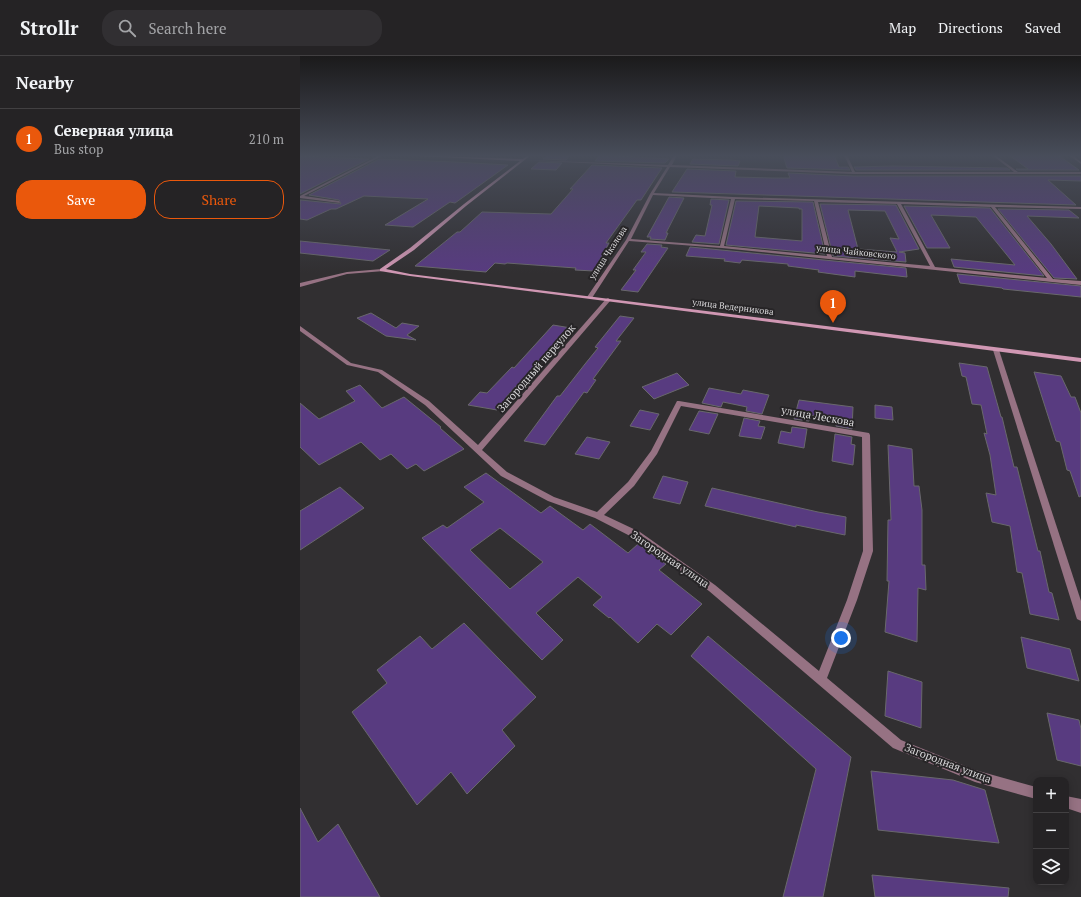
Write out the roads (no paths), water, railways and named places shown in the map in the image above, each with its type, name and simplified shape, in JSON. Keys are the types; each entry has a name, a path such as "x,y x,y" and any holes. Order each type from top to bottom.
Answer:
{"street":[{"path":"300,285 347,273 382,270 412,249 479,194"},
{"name":"улица Чкалова","path":"590,297 628,240 652,194"},
{"path":"657,194 733,198 1081,208"},
{"path":"300,197 339,202"},
{"path":"722,247 733,198"},
{"path":"816,200 830,257"},
{"path":"898,202 934,267"},
{"path":"992,205 1051,280"},
{"name":"улица Чайковского","path":"628,240 830,257 1081,283"},
{"name":"улица Ведерникова","path":"382,270 410,275 1081,360"},
{"name":"Загородный переулок","path":"478,450 608,300"},
{"name":"Загородная улица","path":"300,328 348,364 380,371 427,403 504,474 550,499 598,516 637,535 712,588 897,744 975,776 1033,792"},
{"path":"996,350 1081,616"},
{"name":"улица Лескова","path":"598,516 631,484 654,452 678,403 866,435 868,551 852,600 821,679"},
{"path":"1069,803 1081,806"}],"place":[{"name":"Северная улица","path":"833,323"}]}
